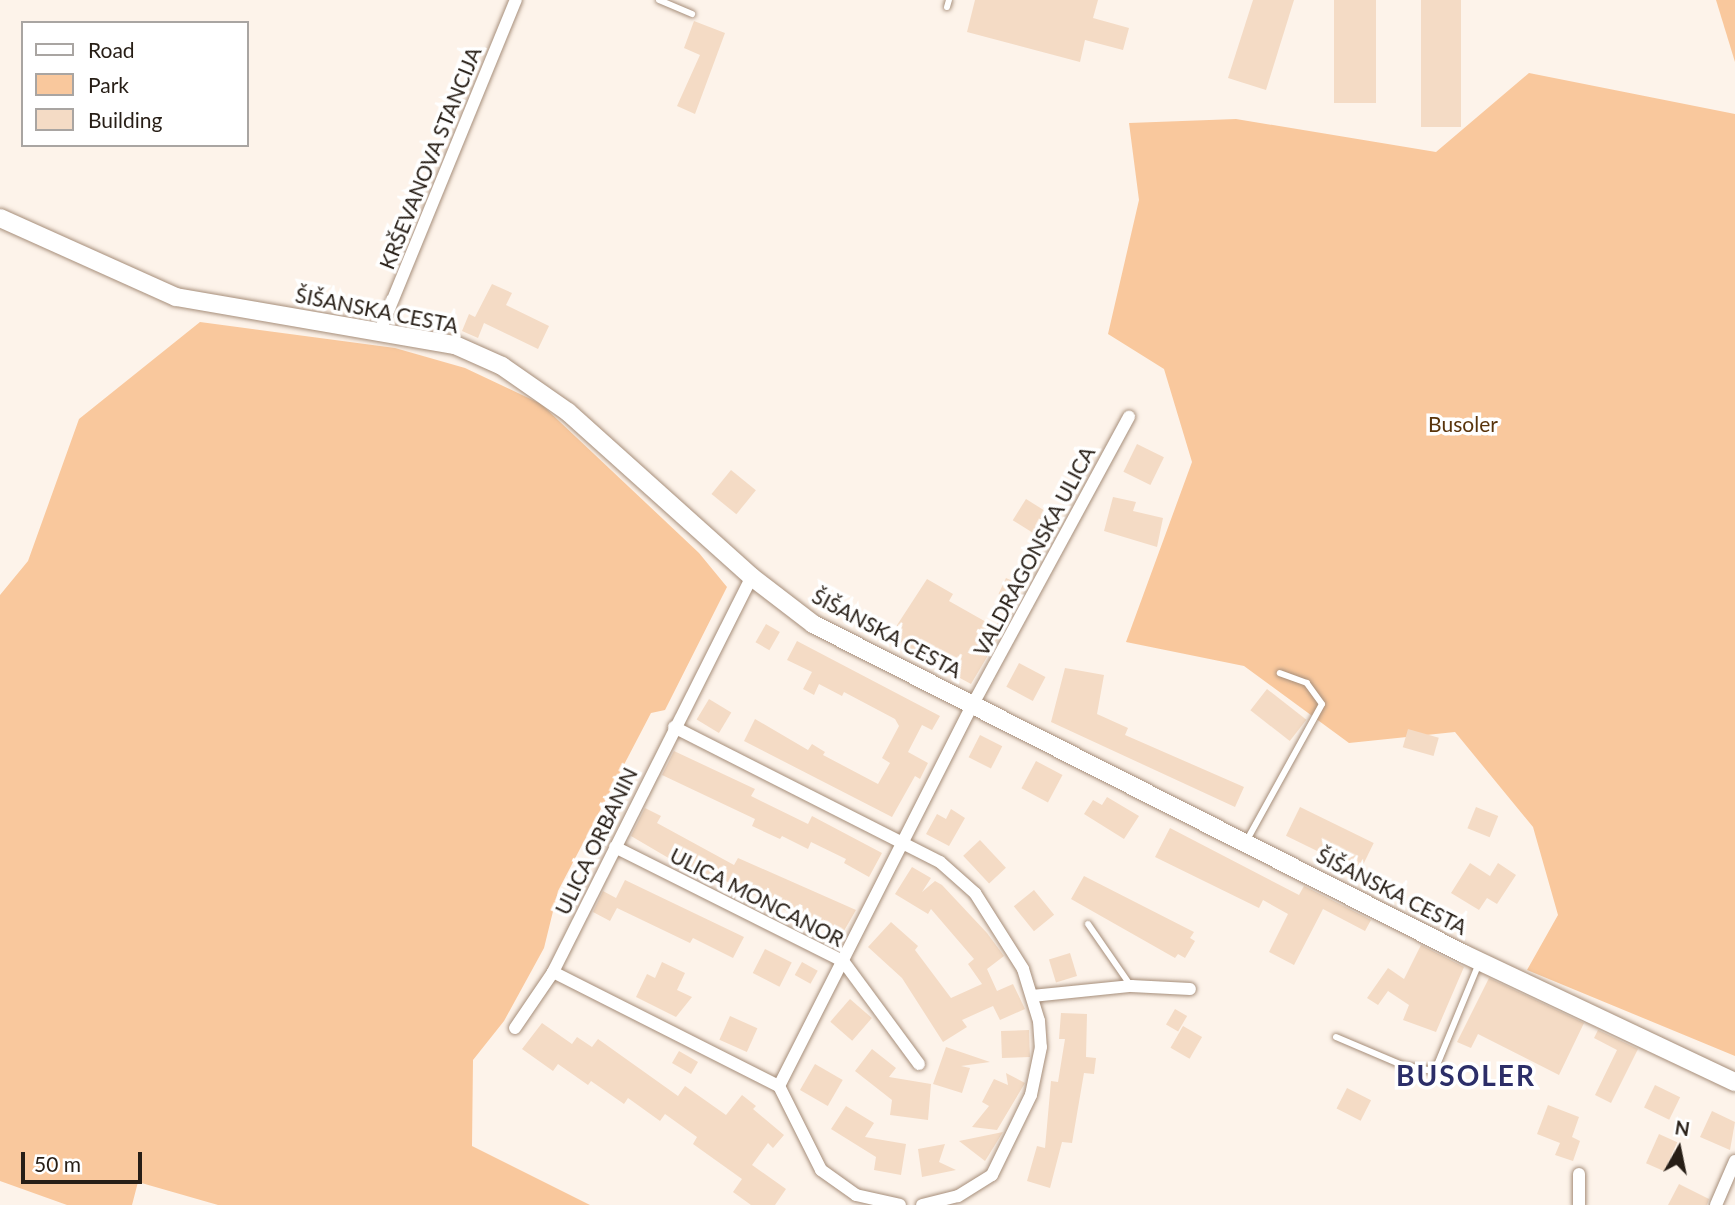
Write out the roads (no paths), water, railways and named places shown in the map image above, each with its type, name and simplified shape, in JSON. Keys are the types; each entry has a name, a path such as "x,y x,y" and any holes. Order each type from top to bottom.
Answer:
{"main road":[{"name":"ŠIŠANSKA CESTA","path":"0,218 176,297 455,345 535,386 752,577 813,624 1480,961 1735,1082"}],"street":[{"name":"KRŠEVANOVA STANCIJA","path":"380,331 516,0"},
{"name":"VALDRAGONSKA ULICA","path":"973,704 1129,416"},
{"name":"ULICA ORBANIN","path":"515,1028 554,972 674,727 752,577"},
{"path":"779,1086 973,704"},
{"path":"674,727 940,862 975,893 1010,944 1032,996 1039,1021 1039,1070 995,1171 958,1196 922,1205"},
{"name":"ULICA MONCANOR","path":"615,846 843,961 919,1064"},
{"path":"554,972 779,1086 821,1170 856,1195 900,1205"},
{"path":"1032,996 1130,986 1190,989"},
{"path":"1716,1205 1735,1161"},
{"path":"1579,1174 1579,1205"}],"lane":[{"path":"659,0 692,14"},
{"path":"1247,842 1322,704 1307,683 1280,673"},
{"path":"1088,924 1130,986"},
{"path":"1336,1037 1402,1065 1428,1070 1437,1065 1480,961"}],"district":[{"name":"BUSOLER","path":"1466,1075"}],"park label":[{"name":"Busoler","path":"1463,424"}]}
